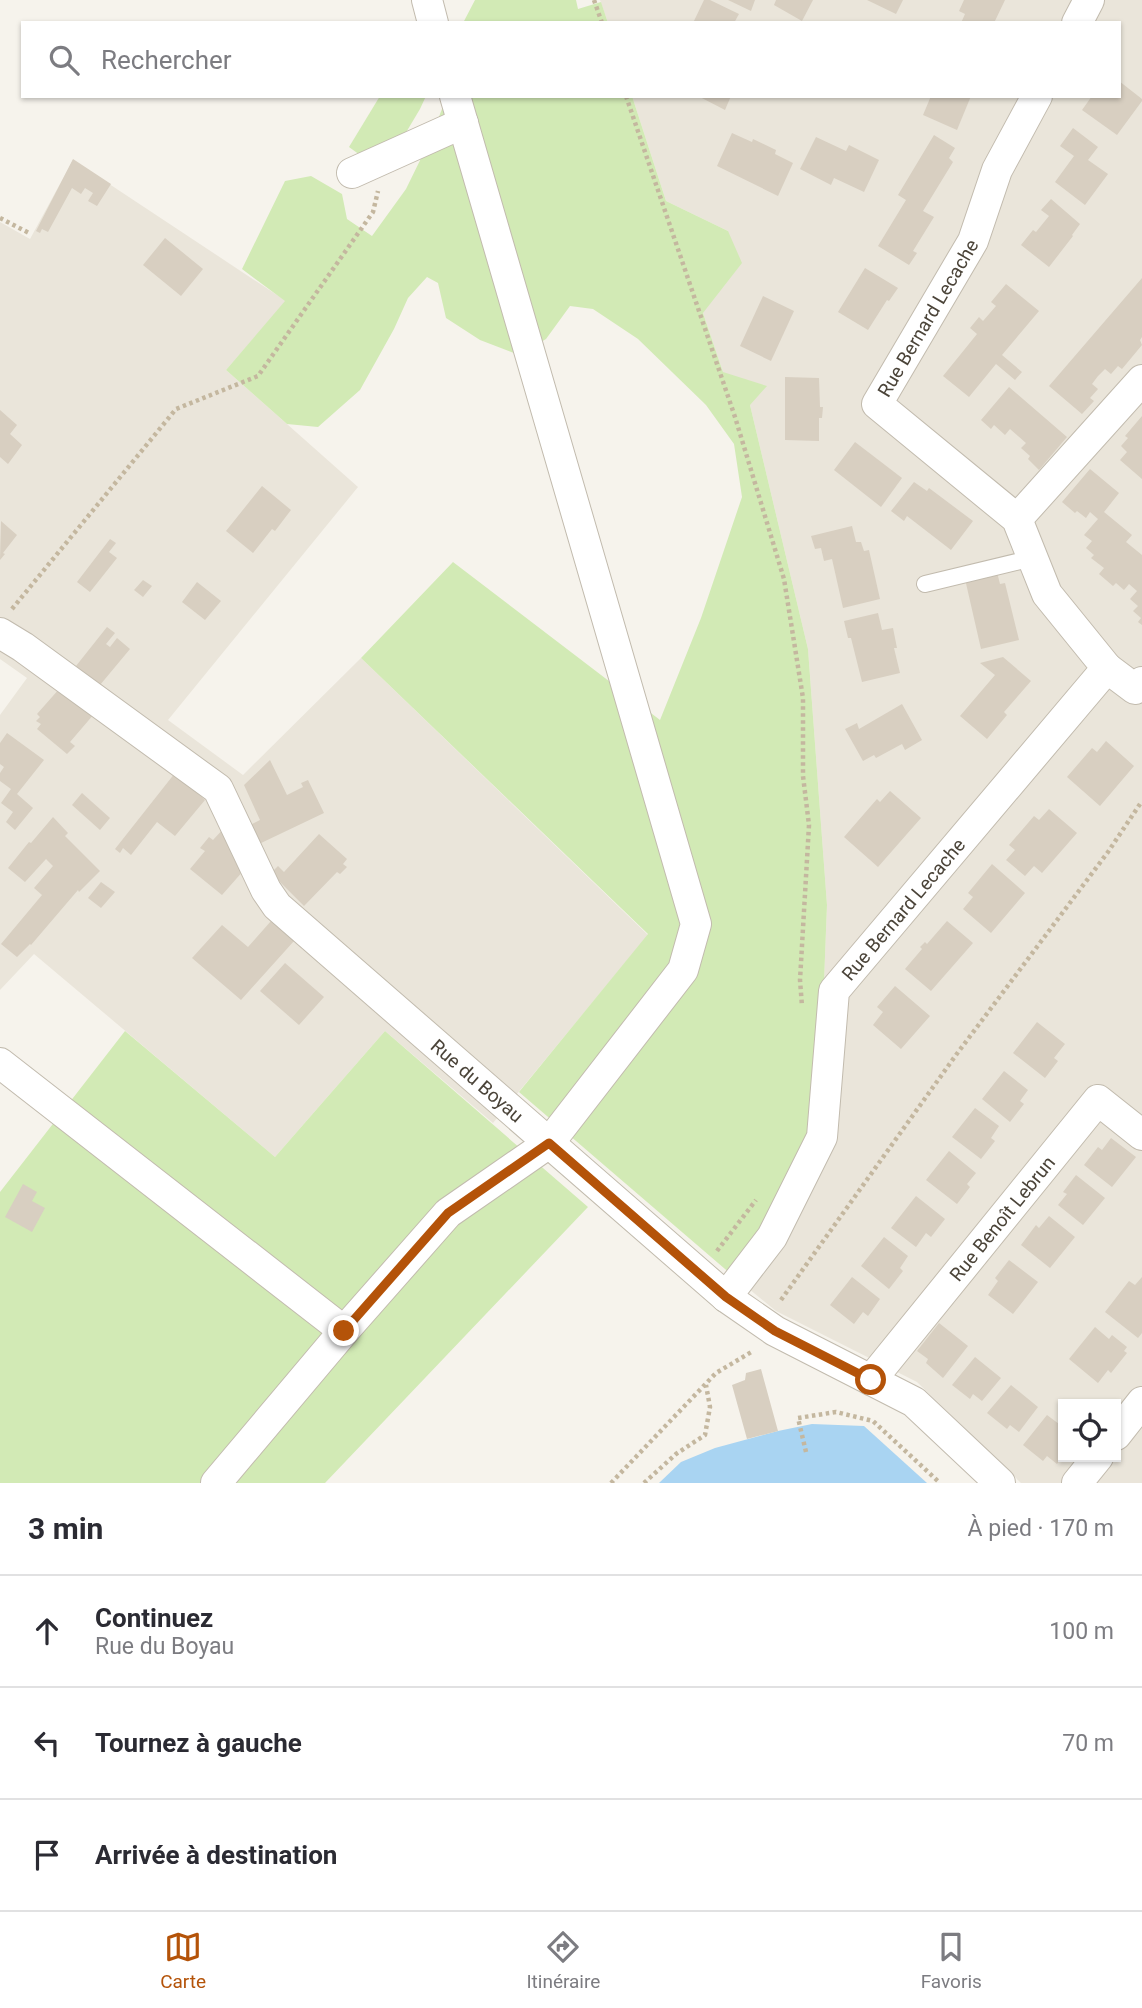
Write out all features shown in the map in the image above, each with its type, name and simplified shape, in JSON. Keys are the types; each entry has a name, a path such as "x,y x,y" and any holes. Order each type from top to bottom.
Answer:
{"street":[{"path":"427,0 432,21"},
{"path":"1077,21 1089,0"},
{"name":"Rue Bernard Lecache","path":"1036,98 997,170 973,241 877,404 1017,519 1047,594 1107,668 1139,685"},
{"path":"216,1483 448,1213 549,1143 683,971 696,924 459,110 386,158 352,173"},
{"path":"1017,519 1142,380"},
{"name":"Rue du Boyau","path":"5,622 23,646 218,789 266,890 277,906 726,1297 773,1329 914,1402 1000,1483"},
{"name":"Rue Bernard Lecache","path":"726,1297 772,1237 822,1137 834,991 1107,668"},
{"path":"0,1063 344,1331"},
{"name":"Rue Benoît Lebrun","path":"871,1380 1098,1100 1142,1135"},
{"path":"1121,1429 1142,1402"},
{"path":"1077,1483 1094,1462"}],"lane":[{"path":"925,584 1033,558"}],"path":[{"path":"594,0 600,21"},
{"path":"627,98 735,417 784,579 803,698 803,776 809,825 800,980 802,1007"},
{"path":"5,622 176,409 258,376 373,212 386,158"},
{"path":"0,218 29,233"},
{"path":"611,1483 716,1373 773,1329 956,1055 1108,852 1142,801"},
{"path":"726,1297 717,1250 757,1198"},
{"path":"644,1483 676,1454 705,1435 710,1407 706,1384"},
{"path":"806,1452 798,1418 836,1412 873,1421 940,1483"}],"shaded area":[{"path":"600,0 1142,0 1142,1483 1021,1483 917,1382 776,1311 732,1275 818,1137 827,905 808,649 750,405 723,372 703,313 728,231 666,201 633,98 1121,98 1121,21 607,21"},
{"path":"73,160 286,301 226,370 358,487 168,720 243,775 361,658 648,935 493,1123 385,1031 275,1157 34,954 0,990 0,715 27,678 0,659 0,222 30,239"}],"green space":[{"path":"475,0 576,0 578,9 601,2 607,21 464,21"},
{"path":"379,98 425,98 389,161 360,155 349,147"},
{"path":"446,98 633,98 666,201 728,231 742,263 703,313 723,372 767,386 750,405 808,649 827,905 818,1137 732,1275 519,1092 648,934 361,658 453,562 660,720 701,618 742,497 734,444 706,405 638,339 593,309 570,306 546,339 519,355 480,340 446,318 438,283 427,277 408,298 360,390 318,427 287,424 226,370 285,301 242,269 285,181 311,176 342,194 347,219 372,236 406,189 430,140"},
{"path":"125,1031 275,1157 385,1031 588,1207 325,1483 0,1483 0,1192"}],"water":[{"path":"812,1424 864,1426 927,1483 659,1483 681,1462 715,1448"}],"building":[{"path":"704,0 710,0 739,14 735,21 694,21"},
{"path":"728,0 755,0 751,11"},
{"path":"776,0 813,0 802,21 774,5"},
{"path":"867,0 903,0 896,14"},
{"path":"964,0 1005,0 995,21 962,21 965,14 959,11"},
{"path":"1121,83 1142,99 1117,135 1082,110 1091,98 1121,98"},
{"path":"702,98 730,98 725,110"},
{"path":"930,98 970,98 957,130 923,115"},
{"path":"1073,128 1098,147 1088,160 1108,174 1085,205 1055,182 1074,156 1060,146"},
{"path":"732,133 776,150 775,154 793,163 778,196 717,166"},
{"path":"934,135 955,148 949,158 953,162 923,211 934,217 913,251 917,253 909,265 878,246 906,200 898,195"},
{"path":"816,137 846,151 849,145 879,160 864,192 834,178 831,185 800,169"},
{"path":"73,159 111,184 97,206 88,201 93,193 85,188 81,194 72,188 48,232 42,229 40,233 36,231"},
{"path":"1051,199 1080,224 1049,267 1021,245 1049,216 1041,210"},
{"path":"165,238 203,269 181,296 143,265"},
{"path":"865,268 898,288 868,330 838,312"},
{"path":"1142,278 1142,345 1122,369 1118,366 1111,374 1105,369 1098,376 1092,384 1098,389 1090,398 1094,401 1082,414 1049,386"},
{"path":"1006,284 1039,311 1002,355 1022,372 1015,380 996,364 969,397 943,376 977,334 970,328 979,317 983,321 996,306 991,302"},
{"path":"763,296 794,311 771,361 740,346"},
{"path":"785,377 819,378 820,407 823,407 822,418 819,418 819,441 785,440"},
{"path":"1009,387 1067,437 1039,470 1021,448 1026,443 1010,429 1005,435 994,425 991,429 981,420"},
{"path":"0,410 17,425 10,434 22,445 8,464 0,457"},
{"path":"1142,416 1142,479 1120,460 1127,452 1121,446 1128,438 1125,436"},
{"path":"855,442 902,478 881,507 834,470"},
{"path":"1090,469 1119,493 1104,512 1132,535 1126,542 1142,555 1142,625 1138,622 1141,618 1133,611 1138,606 1130,599 1137,591 1129,584 1124,590 1116,583 1113,586 1099,574 1104,568 1091,558 1094,555 1086,548 1092,541 1084,535 1098,519 1090,512 1086,518 1077,511 1075,513 1062,502"},
{"path":"914,482 927,491 929,488 973,521 951,550 907,516 904,521 891,511"},
{"path":"262,486 291,510 253,553 226,531"},
{"path":"1,521 17,535 0,560"},
{"path":"852,526 856,542 861,542 864,551 869,550 880,599 843,608 832,559 824,561 821,548 815,549 811,536"},
{"path":"110,539 116,543 109,552 117,558 90,592 77,582"},
{"path":"997,572 1000,584 1005,583 1019,640 981,649 965,579"},
{"path":"143,580 152,586 143,597 134,590"},
{"path":"197,582 221,601 205,620 182,602"},
{"path":"878,613 882,630 893,628 900,673 862,682 844,621"},
{"path":"107,627 115,633 106,644 110,647 117,638 130,649 100,685 76,666"},
{"path":"1003,657 1031,681 1004,712 1007,715 987,739 960,716 995,675 980,663"},
{"path":"60,688 94,714 70,742 75,746 67,754 37,729 41,724 36,721 40,717 37,714"},
{"path":"902,704 922,740 905,750 902,744 876,758 874,755 863,761 845,729 857,723 859,729"},
{"path":"7,733 44,760 17,794 33,808 15,830 6,822 13,812 1,803 11,789 0,781 0,773 4,767 0,764 0,743"},
{"path":"1106,741 1134,766 1100,806 1067,777 1092,748 1097,752"},
{"path":"270,760 287,795 303,787 301,783 308,780 324,813 259,844 250,825 260,820 244,785"},
{"path":"175,773 205,800 175,836 157,822 131,855 123,848 120,853 115,849"},
{"path":"890,791 921,818 878,867 844,837 877,799 880,802"},
{"path":"82,793 110,818 100,830 72,805"},
{"path":"1049,809 1077,833 1042,873 1034,866 1025,876 1006,860 1015,850 1009,845 1034,816 1039,820"},
{"path":"53,817 68,833 65,836 100,871 79,892 78,890 31,945 17,957 1,944 42,895 34,888 53,866 46,859 25,882 8,868"},
{"path":"226,826 244,870 222,895 190,869 205,851 200,848 209,837 213,840"},
{"path":"319,834 347,859 343,864 347,867 340,874 337,872 304,906 271,873 278,866 284,872"},
{"path":"992,864 1025,893 991,933 963,909 973,897 968,893"},
{"path":"101,882 115,892 101,908 88,898"},
{"path":"271,921 294,941 241,1000 192,958 222,925 248,947"},
{"path":"947,921 973,943 931,991 905,969 922,949 920,947 925,942 927,944"},
{"path":"285,963 324,997 299,1025 260,991"},
{"path":"895,986 930,1016 901,1049 873,1025 883,1012 877,1007"},
{"path":"1037,1022 1065,1044 1054,1058 1058,1061 1045,1078 1013,1053"},
{"path":"1004,1071 1028,1090 1020,1101 1024,1104 1010,1122 982,1099"},
{"path":"975,1108 999,1126 991,1138 995,1141 981,1159 952,1137"},
{"path":"1111,1138 1136,1157 1112,1187 1084,1165 1098,1147 1102,1150"},
{"path":"949,1151 976,1173 967,1184 970,1187 957,1204 926,1180"},
{"path":"1076,1175 1105,1198 1083,1225 1058,1205 1067,1194 1063,1192"},
{"path":"23,1184 37,1192 32,1201 45,1208 32,1232 5,1217"},
{"path":"916,1196 945,1219 931,1237 926,1233 916,1247 891,1228"},
{"path":"1049,1216 1075,1237 1050,1268 1021,1245 1036,1225 1039,1228"},
{"path":"884,1237 908,1256 900,1268 903,1271 889,1289 861,1266"},
{"path":"1009,1260 1038,1282 1013,1314 988,1295 998,1281 995,1278"},
{"path":"852,1277 880,1299 868,1316 863,1312 854,1324 830,1305"},
{"path":"1142,1277 1142,1333 1138,1338 1105,1312 1129,1281 1135,1285"},
{"path":"939,1323 968,1346 943,1378 926,1363 928,1359 917,1351"},
{"path":"1095,1327 1109,1339 1112,1335 1127,1347 1124,1351 1127,1353 1111,1373 1108,1370 1098,1383 1069,1359"},
{"path":"975,1357 1001,1378 982,1401 973,1394 970,1399 952,1385"},
{"path":"761,1369 778,1431 747,1439 732,1385 745,1380 746,1373"},
{"path":"1011,1385 1038,1407 1019,1432 1010,1425 1007,1429 987,1413"},
{"path":"1047,1415 1058,1423 1057,1464 1047,1456 1043,1461 1023,1445"}],"route":[{"path":"344,1331 448,1213 549,1143 726,1297 775,1331 871,1380"}]}
